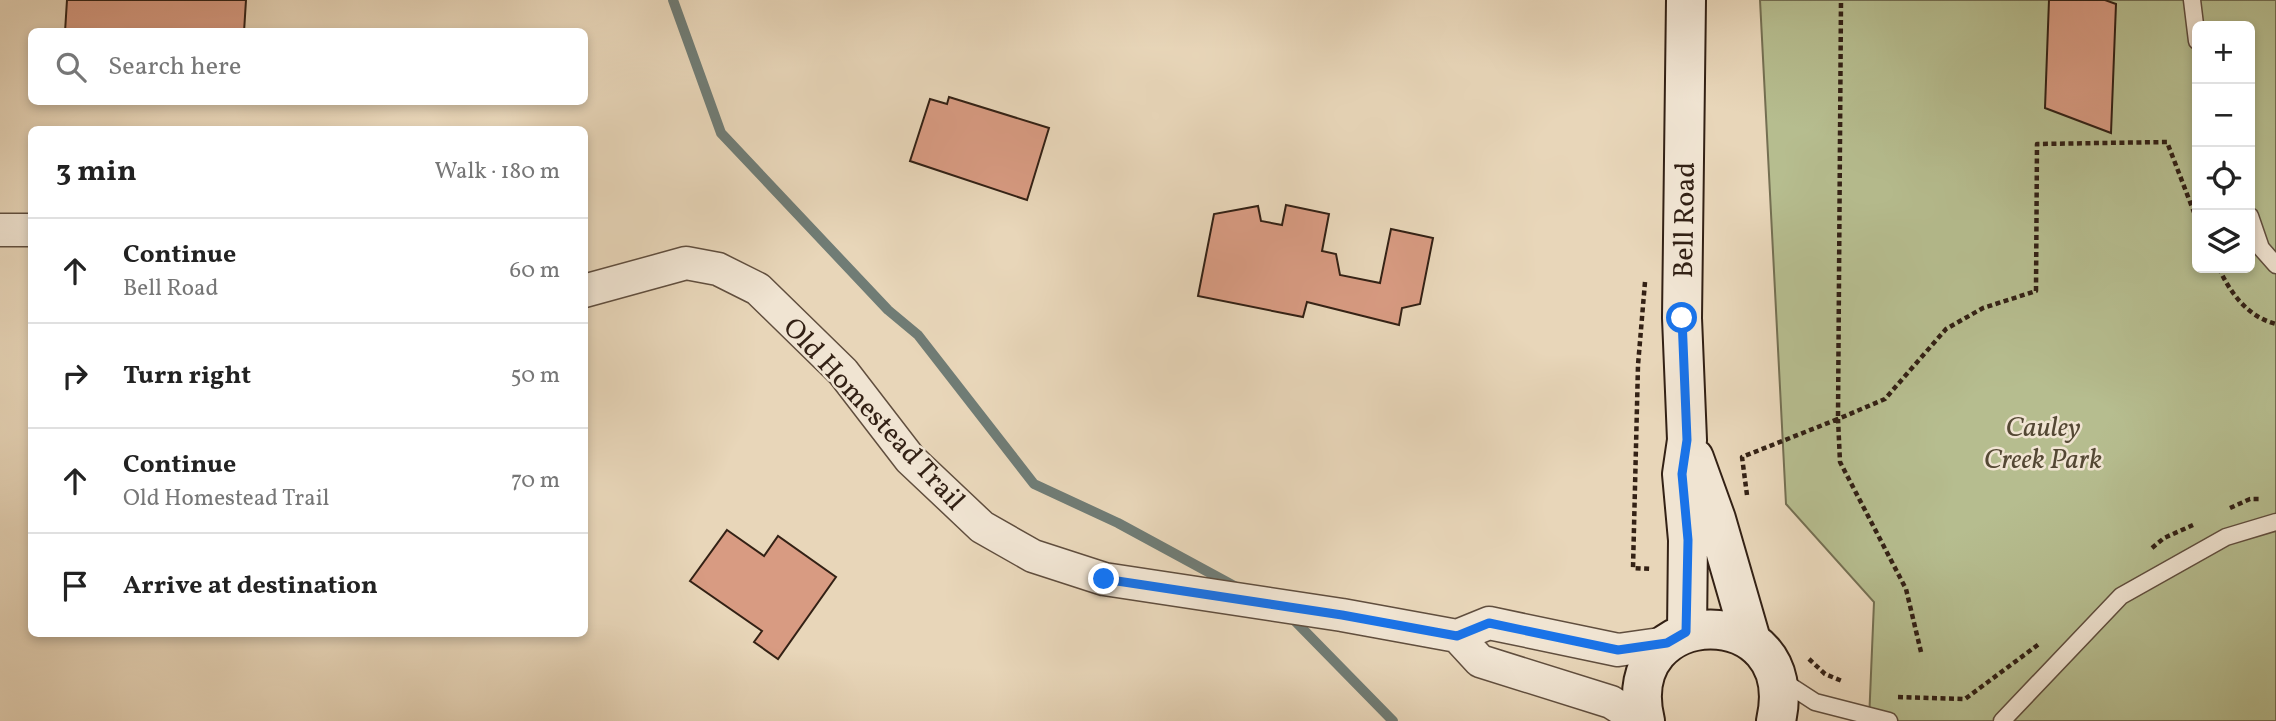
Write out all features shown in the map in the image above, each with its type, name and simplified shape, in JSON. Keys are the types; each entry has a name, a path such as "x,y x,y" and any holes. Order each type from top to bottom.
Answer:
{"street":[{"name":"Bell Road","path":"1677,637 1688,540 1682,474 1687,440 1682,318 1686,0"},
{"path":"0,230 28,230"},
{"name":"Old Homestead Trail","path":"588,290 686,263 718,269 758,289 843,372 910,459 982,527 1033,556 1104,579 1342,615 1457,636"},
{"name":"Bell Road","path":"1687,440 1716,519 1751,640 1768,657 1778,678"},
{"path":"1643,721 1611,702 1480,661 1457,636 1489,623 1618,650 1720,629 1751,640"},
{"path":"1643,721 1643,680 1652,660 1677,637"},
{"path":"1776,721 1781,702 1778,678"}],"lane":[{"path":"2192,0 2195,21"},
{"path":"2255,231 2261,248 2276,265"},
{"path":"2003,721 2121,596 2226,537 2276,522"},
{"path":"1778,678 1815,702 1889,721"}],"path":[{"path":"1841,0 1840,462 1906,589 1921,652"},
{"path":"1748,499 1742,457 1885,398 1946,329 1983,308 2036,292 2037,144 2166,142 2193,210"},
{"path":"2221,273 2229,289 2260,320 2276,324"},
{"path":"2225,510 2250,499 2263,499"},
{"path":"2143,556 2164,538 2201,521"},
{"path":"1884,696 1965,699 2043,641"}],"green space":[{"name":"Cauley Creek Park","path":"1760,0 2276,0 2276,721 1869,721 1874,602 1786,504"}],"building":[{"path":"67,0 246,0 244,28 65,28"},
{"path":"2049,0 2105,0 2116,4 2111,133 2045,108"},
{"path":"949,97 1049,128 1027,200 910,161 930,99 947,104"},
{"path":"1286,205 1329,214 1322,251 1336,254 1340,275 1380,283 1391,229 1433,238 1420,304 1402,308 1399,325 1307,302 1303,317 1198,296 1214,214 1258,206 1261,221 1282,225"},
{"path":"727,530 764,556 778,536 836,577 778,659 754,642 762,631 690,581"}],"waterway":[{"path":"673,0 721,133 888,310 918,335 1034,484 1118,523 1236,587"},
{"path":"1292,618 1393,721"}],"route":[{"path":"1104,579 1342,615 1457,636 1489,623 1618,650 1667,643 1686,632 1688,540 1682,474 1687,440 1682,318"}]}
